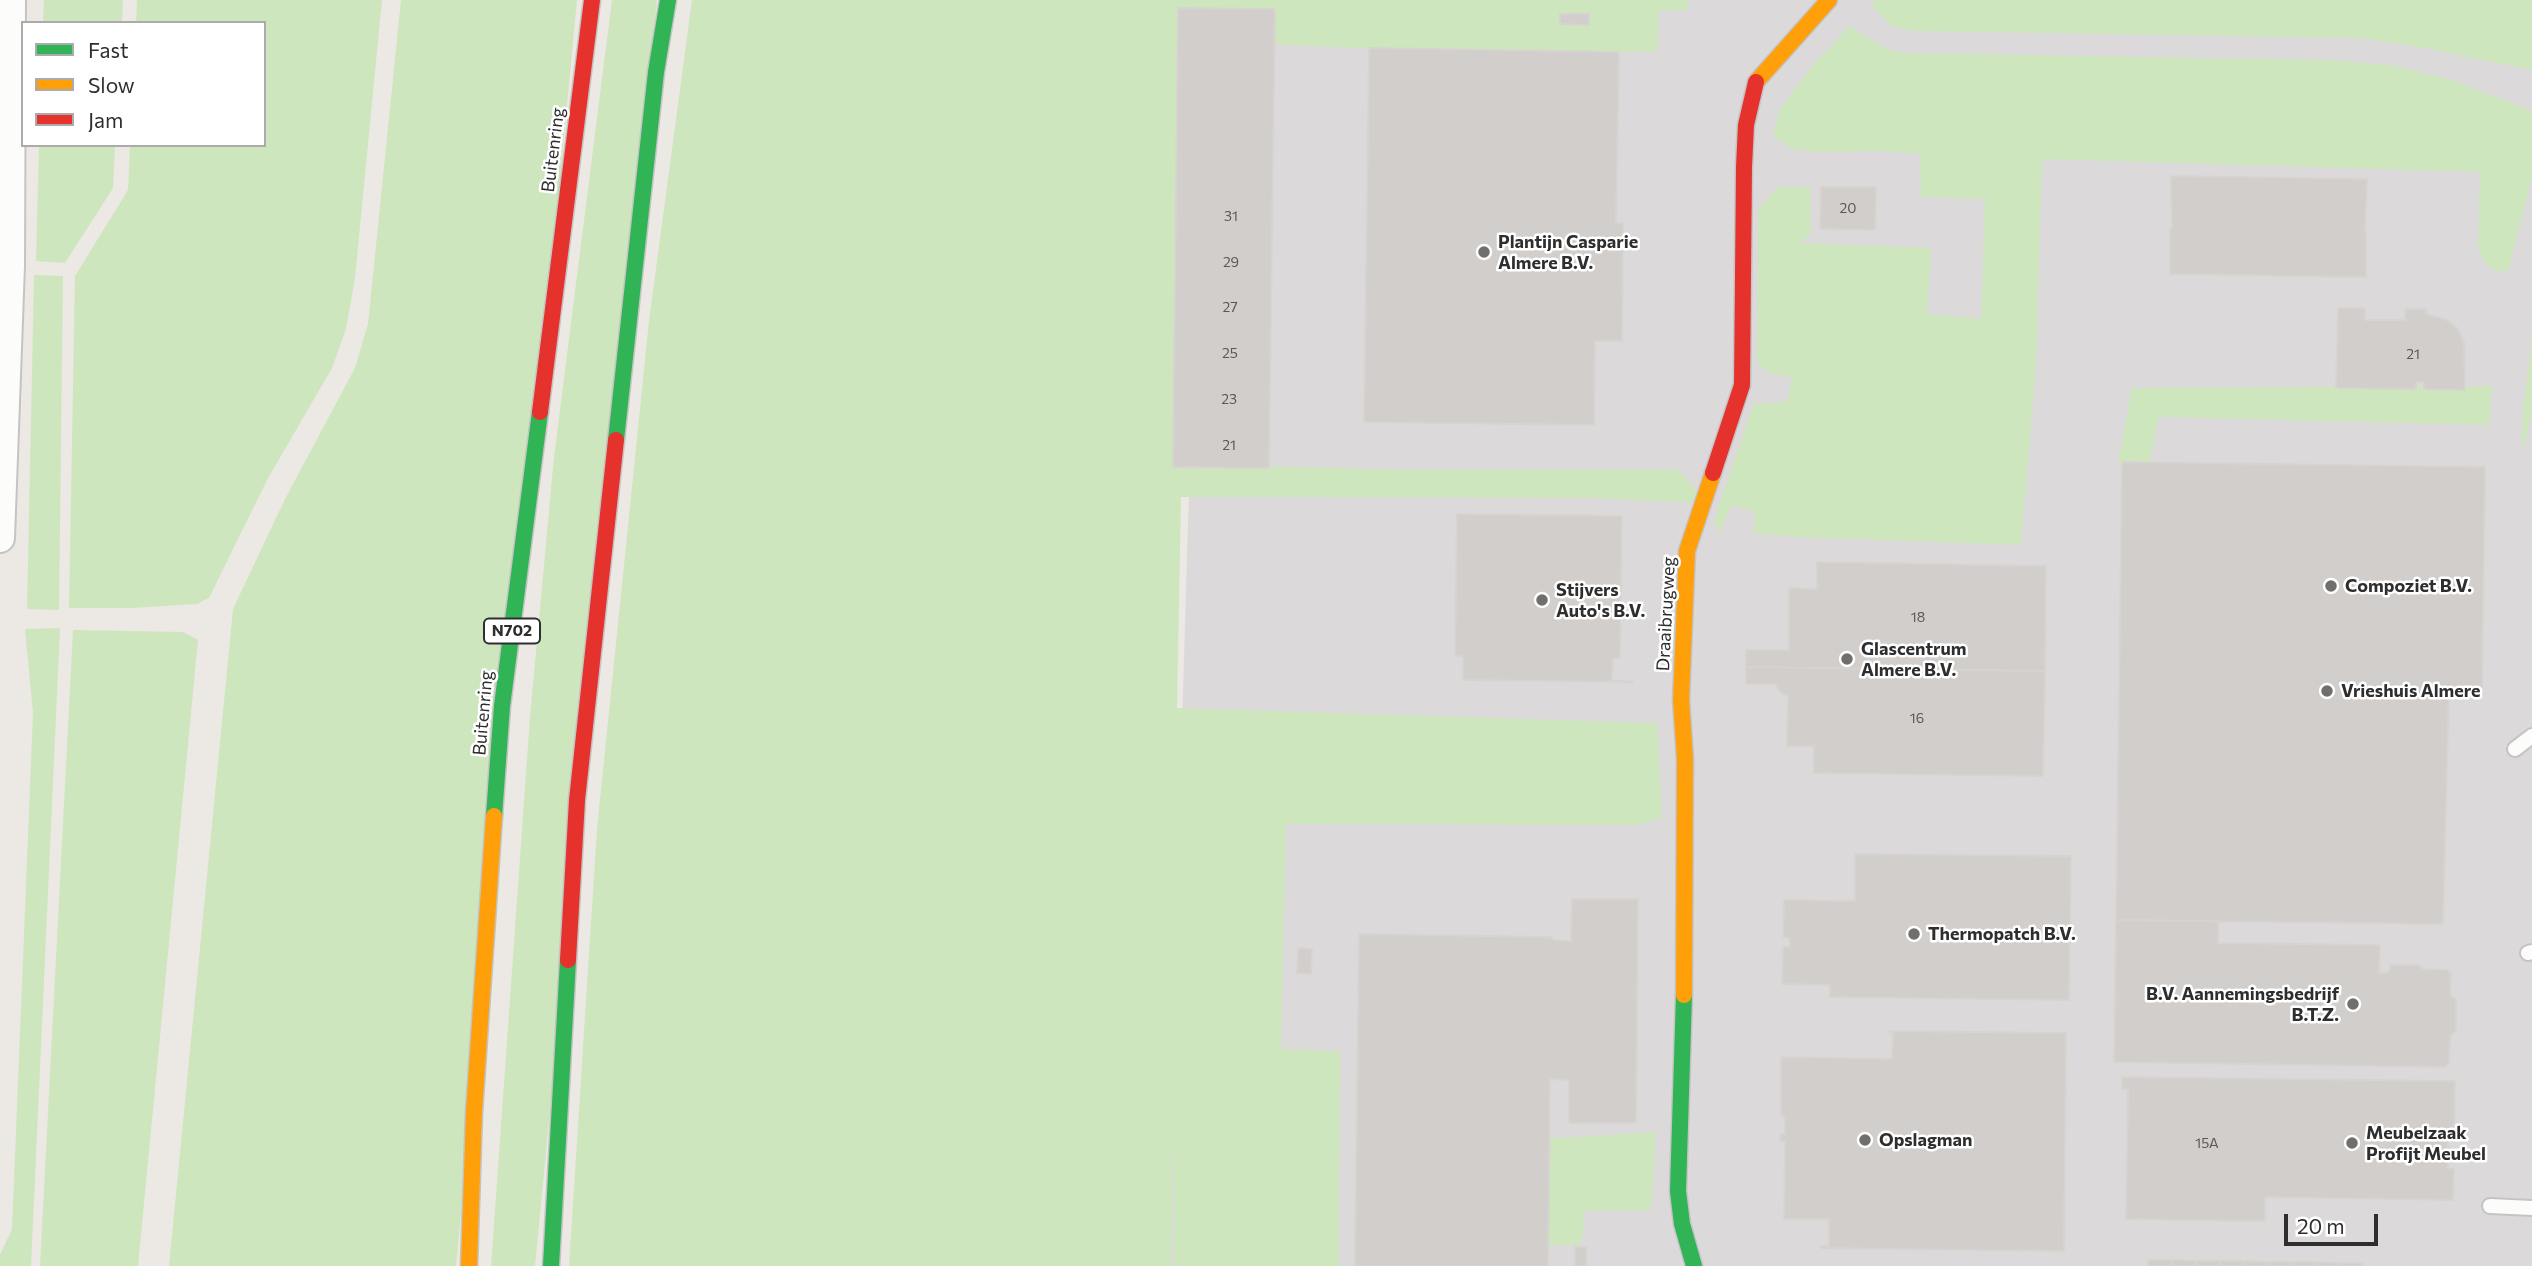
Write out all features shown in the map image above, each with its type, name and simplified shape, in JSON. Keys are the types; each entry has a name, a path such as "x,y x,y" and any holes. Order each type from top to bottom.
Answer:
{"main road":[{"name":"Buitenring","path":"469,1266 474,1112 502,706 592,0"},
{"path":"551,1266 577,800 654,85 668,0"},
{"name":"Draaibrugweg","path":"1694,1266 1682,1224 1678,1191 1684,1022 1685,880 1685,758 1681,700 1687,551 1741,385 1746,125 1756,80 1829,0"}],"street":[{"path":"0,538 11,0"}],"lane":[{"path":"2515,749 2532,736"},
{"path":"2490,1206 2532,1208"}],"shaded area":[{"path":"1204,0 2532,0 2532,1266 1170,1266 1176,919"}],"green space":[{"path":"44,0 123,0 122,21 43,21"},
{"path":"137,0 382,0 355,278 346,329 332,368 267,480 209,598 197,604 69,608 75,276 128,190 130,147 266,147 266,21 136,21"},
{"path":"401,0 577,0 456,1266 169,1266 233,609 286,497 355,368 368,324"},
{"path":"612,0 657,0 535,1266 491,1266 530,717 554,457"},
{"path":"692,0 1688,0 1688,10 1659,10 1657,52 1381,49 1212,42 1205,465 1430,470 1678,470 1697,491 1698,503 1591,498 1181,497 1177,708 1657,723 1662,817 1640,825 1286,824 1281,1049 1340,1051 1339,1266 1174,1266 1174,1109 1171,1266 569,1266 597,829 649,321"},
{"path":"1875,0 2532,0 2532,70 2360,38 1913,31 1891,26 1871,5"},
{"path":"1850,26 1888,50 1909,53 2330,60 2392,65 2455,81 2532,111 2532,177 2508,271 2496,271 2485,263 2478,246 2480,172 2042,159 2036,366 2021,545 1753,533 1755,512 1731,505 1720,533 1714,521 1753,405 1788,401 1792,377 1769,373 1757,362 1758,210 1777,187 1810,187 1811,234 1799,243 1931,248 1927,314 1981,319 1985,199 1921,197 1920,154 1879,151 1816,152 1792,149 1773,136 1779,110 1814,64"},
{"path":"39,147 115,147 113,188 65,263 36,261"},
{"path":"34,275 63,276 59,610 27,609"},
{"path":"2532,339 2532,411 2522,456 2522,418"},
{"path":"2492,386 2489,425 2159,417 2149,464 2118,463 2132,388"},
{"path":"60,628 31,1266 0,1266 0,1255 12,1229 33,713 25,629"},
{"path":"73,630 183,632 198,640 138,1266 40,1266"},
{"path":"1656,1132 1651,1210 1585,1211 1581,1245 1544,1245 1543,1139"}],"building":[{"path":"1178,8 1275,9 1269,468 1173,467"},
{"path":"1560,14 1589,14 1589,25 1560,24"},
{"path":"1369,48 1619,52 1616,223 1623,223 1622,341 1595,341 1594,425 1364,422"},
{"path":"2171,176 2367,179 2366,277 2170,274"},
{"path":"1821,187 1876,187 1875,230 1820,229"},
{"path":"2338,308 2365,308 2365,320 2405,320 2405,309 2427,309 2426,314 2447,320 2457,328 2464,342 2465,390 2424,389 2424,382 2416,382 2416,389 2336,388"},
{"path":"2122,462 2485,467 2482,687 2449,687 2443,924 2116,920"},
{"path":"1457,514 1622,516 1620,658 1613,658 1612,680 1633,682 1463,680 1463,656 1455,656"},
{"path":"1817,562 2046,566 2045,671 1746,667 1746,650 1789,650 1789,588 1817,589"},
{"path":"1746,667 2045,671 2043,776 1814,773 1814,746 1787,746 1788,695 1784,695 1777,688 1777,684 1746,684"},
{"path":"1855,854 2071,856 2069,1000 1830,997 1830,985 1782,984 1783,947 1790,947 1790,938 1783,937 1784,900 1855,901"},
{"path":"1572,899 1638,899 1636,1123 1569,1123 1569,1080 1550,1079 1548,1266 1355,1266 1359,934 1552,937 1552,940 1571,941"},
{"path":"2116,920 2218,921 2218,943 2380,945 2379,973 2388,973 2391,965 2419,965 2423,969 2447,970 2451,974 2450,995 2456,1000 2456,1030 2450,1036 2449,1062 2445,1067 2114,1062"},
{"path":"1298,948 1312,949 1311,974 1297,973"},
{"path":"1890,1031 2066,1033 2064,1251 1821,1248 1829,1246 1829,1219 1784,1219 1785,1141 1780,1141 1781,1134 1785,1134 1785,1116 1781,1116 1781,1057 1892,1059 1893,1033"},
{"path":"2122,1077 2455,1081 2454,1141 2448,1141 2448,1169 2454,1169 2453,1200 2265,1197 2265,1221 2126,1219 2128,1089 2122,1089"},
{"path":"1575,1247 1586,1247 1586,1266 1575,1266"},
{"path":"2148,1260 2172,1260 2172,1266 2148,1266"},
{"path":"2172,1260 2196,1261 2196,1266 2172,1266"},
{"path":"2196,1261 2220,1261 2220,1266 2196,1266"},
{"path":"2220,1261 2244,1261 2244,1266 2220,1266"},
{"path":"2244,1261 2267,1262 2267,1266 2244,1266"},
{"path":"2267,1262 2291,1262 2291,1266 2267,1266"},
{"path":"2291,1262 2315,1262 2315,1266 2291,1266"},
{"path":"2315,1262 2339,1263 2338,1266 2315,1266"},
{"path":"2339,1263 2362,1263 2362,1266 2338,1266"}],"traffic: fast":[{"path":"616,440 656,72 668,0"},
{"path":"494,816 502,706 540,412"},
{"path":"551,1266 568,960"},
{"path":"1684,995 1678,1191 1682,1224 1694,1266"}],"traffic: slow":[{"path":"1756,82 1829,0"},
{"path":"1684,995 1685,759 1681,700 1687,551 1713,473"},
{"path":"469,1266 474,1112 494,816"}],"traffic: jam":[{"path":"540,412 592,0"},
{"path":"1713,473 1742,385 1744,167 1746,125 1756,82"},
{"path":"568,960 577,800 616,440"}],"place":[{"name":"Plantijn Casparie Almere B.V.","path":"1484,252"},
{"name":"Compoziet B.V.","path":"2331,586"},
{"name":"Stijvers Auto's B.V.","path":"1542,600"},
{"name":"Glascentrum Almere B.V.","path":"1847,659"},
{"name":"Vrieshuis Almere","path":"2327,691"},
{"name":"Thermopatch B.V.","path":"1914,934"},
{"name":"B.V. Aannemingsbedrijf B.T.Z.","path":"2353,1004"},
{"name":"Opslagman","path":"1865,1140"},
{"name":"Meubelzaak Profijt Meubel","path":"2352,1143"}]}
